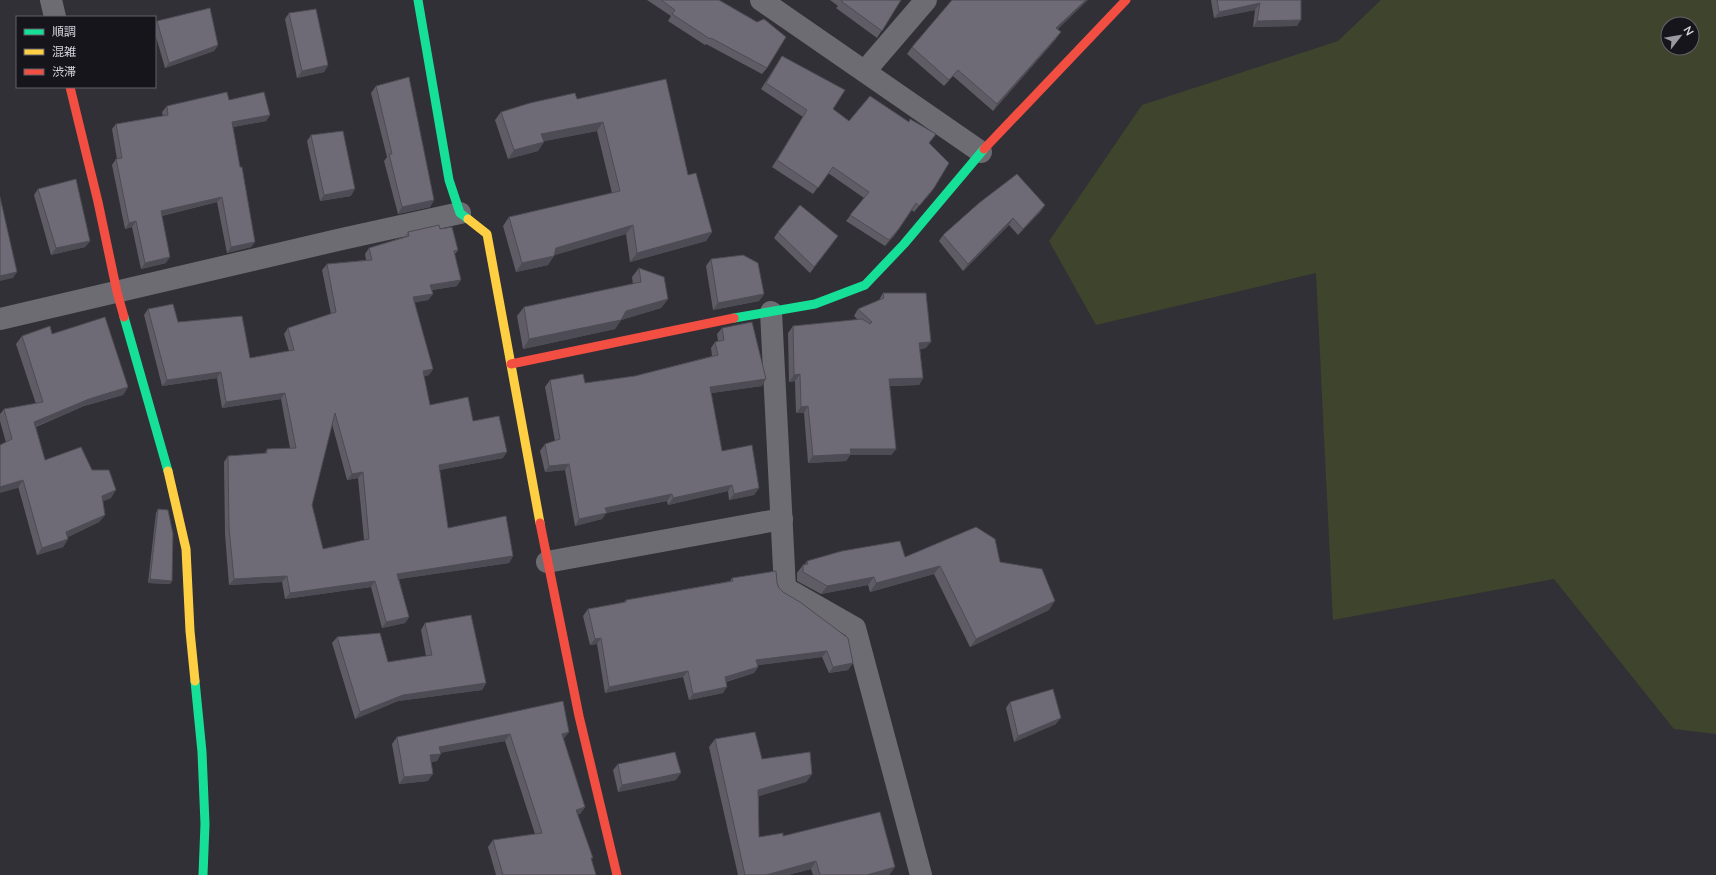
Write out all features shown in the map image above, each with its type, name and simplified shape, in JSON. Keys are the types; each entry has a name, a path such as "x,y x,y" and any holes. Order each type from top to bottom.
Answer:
{"street":[{"path":"418,0 449,180 460,213 487,234 547,562 581,729 617,875"},
{"path":"761,0 981,152"},
{"path":"865,71 926,0"},
{"path":"511,364 815,304 865,285 904,244 981,152 1126,0"},
{"path":"70,88 98,202 117,292 174,491 186,549 190,631 202,752 205,824 203,875"},
{"path":"0,319 342,238 460,213"},
{"path":"771,312 785,588 854,628 921,875"},
{"path":"547,562 782,519"}],"green space":[{"path":"1381,0 1716,0 1716,734 1674,729 1554,579 1333,620 1316,273 1096,325 1049,241 1142,105 1338,41"}],"building":[{"path":"661,0 719,0 757,22 764,19 786,37 767,68 711,38 710,39 672,14 675,10"},
{"path":"901,0 882,31 841,1"},
{"path":"952,0 1086,0 1056,28 1061,32 997,104 958,70 949,80 912,47"},
{"path":"1217,0 1301,0 1301,20 1257,21 1260,3 1219,12"},
{"path":"210,8 218,45 169,63 157,21"},
{"path":"316,9 328,65 302,71 289,13"},
{"path":"782,56 845,90 833,109 849,121 870,96 909,122 910,119 936,134 929,143 949,163 934,188 919,206 916,203 898,230 889,240 850,215 869,192 833,167 818,188 777,160 807,110 766,83"},
{"path":"409,77 434,200 402,207 389,154 392,154 376,86"},
{"path":"666,79 688,175 696,173 712,232 637,253 633,225 556,248 554,256 522,263 509,217 620,191 603,122 541,134 544,142 514,150 501,112 530,103 575,93 577,99"},
{"path":"227,92 229,100 264,92 270,115 232,122 240,167 242,167 255,242 231,247 222,197 161,211 170,257 145,263 136,221 129,223 116,159 122,158 116,124 168,115 167,106"},
{"path":"343,131 355,189 324,195 311,135"},
{"path":"1017,174 1045,205 1023,229 1013,218 968,264 943,235 979,203"},
{"path":"76,179 90,241 56,248 38,189"},
{"path":"0,197 17,272 0,276"},
{"path":"800,205 838,236 814,267 778,232"},
{"path":"439,225 440,229 452,227 458,250 454,251 461,280 430,285 433,294 413,297 433,369 423,371 430,405 468,397 473,421 499,416 507,452 439,465 448,528 506,516 513,556 397,574 409,617 386,622 375,581 290,593 287,576 234,579 229,528 228,456 267,453 267,449 296,448 285,393 226,402 221,372 167,380 148,309 173,304 178,322 242,316 250,358 294,350 288,328 336,312 327,264 372,260 369,248 409,236 408,232","holes":["335,413 352,474 363,472 369,539 323,549 312,505"]},
{"path":"743,255 758,263 764,294 718,303 711,259"},
{"path":"639,268 664,277 668,299 626,311 621,320 529,339 524,307 641,282"},
{"path":"883,293 926,293 931,342 919,343 923,378 889,379 896,449 850,449 851,454 813,456 808,406 801,407 800,374 794,375 793,326 862,319 870,324 872,322 858,309 884,298"},
{"path":"105,317 128,387 89,399 34,422 45,460 81,447 92,470 109,470 116,490 102,496 105,515 66,532 68,539 42,548 23,480 0,487 0,445 12,439 4,409 43,402 22,336 50,326 52,334"},
{"path":"752,322 766,379 710,387 722,451 752,445 759,488 734,494 732,485 673,498 672,494 605,508 607,513 579,519 569,464 549,466 545,444 560,439 550,380 583,374 585,383 635,376 718,355 715,342 724,340 722,328"},
{"path":"158,509 168,510 173,534 172,581 150,579"},
{"path":"976,527 995,539 1000,562 1042,569 1055,601 976,639 940,566 876,583 874,577 827,586 803,572 803,565 808,564 807,561 842,551 900,541 905,557"},
{"path":"776,571 777,583 783,592 800,602 848,638 853,663 833,667 827,651 756,660 758,667 725,677 727,687 693,694 688,671 609,687 601,638 595,639 588,609 626,602 626,600 733,581 732,578"},
{"path":"471,615 486,683 403,695 360,712 337,637 380,633 388,662 432,655 425,623"},
{"path":"1053,689 1061,718 1018,736 1010,702"},
{"path":"563,701 569,732 562,734 585,807 576,810 593,858 591,858 596,875 503,875 493,840 542,833 510,734 439,747 441,754 430,755 433,774 404,777 397,737"},
{"path":"755,732 762,759 810,752 812,774 758,790 759,837 783,833 783,836 880,812 895,867 867,875 820,875 816,861 766,875 745,875 715,739"},
{"path":"675,752 681,773 622,785 618,764"}],"traffic: fast":[{"path":"418,0 449,180 460,213 468,219"},
{"path":"734,318 815,304 865,285 904,244 984,149"},
{"path":"124,317 168,471"},
{"path":"195,681 202,752 205,824 203,875"}],"traffic: slow":[{"path":"468,219 487,234 540,523"},
{"path":"168,471 186,549 190,631 195,681"}],"traffic: jam":[{"path":"984,149 1126,0"},
{"path":"70,88 124,317"},
{"path":"511,364 734,318"},
{"path":"540,523 579,716 617,875"}]}
